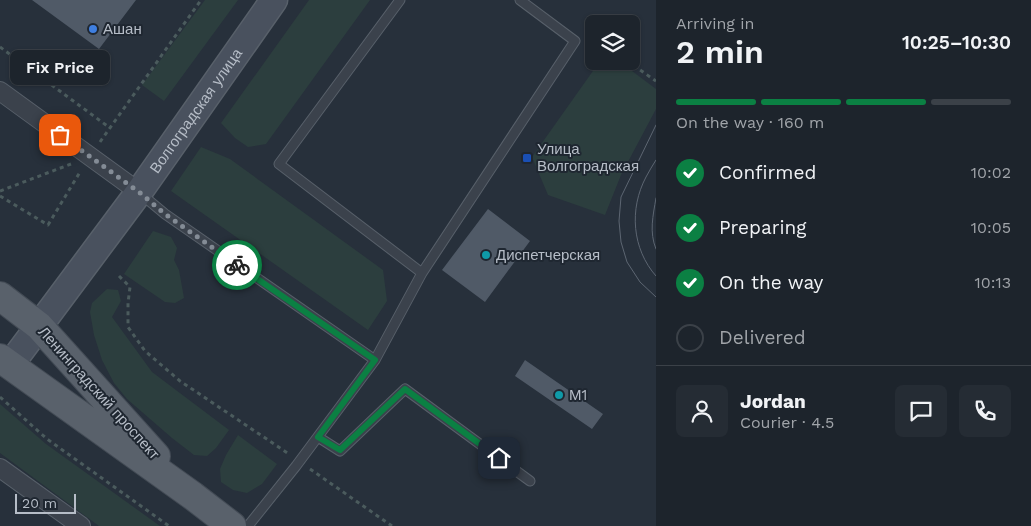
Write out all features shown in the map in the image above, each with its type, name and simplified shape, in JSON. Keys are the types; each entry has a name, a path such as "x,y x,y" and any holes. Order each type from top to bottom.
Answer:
{"main road":[{"name":"Ленинградский проспект","path":"0,296 38,326 193,496"},
{"name":"Ленинградский проспект","path":"5,361 232,526"}],"street":[{"name":"Волгоградская улица","path":"5,361 38,326 139,192 274,0"},
{"path":"0,91 139,192"},
{"path":"0,468 81,526"}],"lane":[{"path":"400,0 279,164 422,273"},
{"path":"248,526 300,461 375,360 422,273 575,40 520,0"},
{"path":"139,192 165,214 375,360"},
{"path":"318,437 340,450 405,389 530,481"}],"path":[{"path":"0,196 48,225 90,157 201,0"},
{"path":"0,47 110,128"},
{"path":"640,70 656,81"},
{"path":"0,191 90,157"},
{"path":"119,276 130,288 128,327 144,351 180,381 300,461 392,526"},
{"path":"0,397 47,439 169,526"}],"shaded area":[{"path":"205,0 238,0 164,101 142,85"},
{"path":"309,0 370,0 266,144 248,147 235,138 221,123"},
{"path":"594,70 631,70 656,89 656,109 621,175 605,215 548,195 532,157"},
{"path":"201,147 230,159 383,270 387,301 368,330 171,191"},
{"path":"153,231 171,237 177,248 174,260 179,270 184,298 175,303 165,302 124,274"},
{"path":"107,289 118,290 121,301 112,317 152,372 229,430 216,448 207,456 194,455 172,438 127,399 114,383 102,360 94,335 90,312 92,303"},
{"path":"0,404 46,444 160,526 99,526 0,453"},
{"path":"238,435 277,464 262,484 247,493 233,490 221,482 220,469"}],"building":[{"name":"Ашан","path":"32,0 136,0 99,49"},
{"name":"Диспетчерская","path":"488,209 530,241 485,302 442,270"},
{"name":"М1","path":"525,360 603,414 592,429 515,376"}],"tram line":[{"path":"656,125 621,197 619,221 621,242 627,262 640,282 656,297"},
{"path":"656,160 641,189 635,215 638,241 642,254 656,276"},
{"path":"656,198 652,230 656,249"}],"way so far":[{"path":"60,135 139,192 165,214 237,265"}],"place":[{"name":"Ашан","path":"93,29"},
{"name":"Fix Price","path":"60,135"},
{"name":"Улица Волгоградская","path":"527,158"},
{"name":"Диспетчерская","path":"486,255"},
{"name":"М1","path":"559,395"}],"route":[{"path":"237,265 375,360 318,437 340,450 405,389 499,458"}]}
